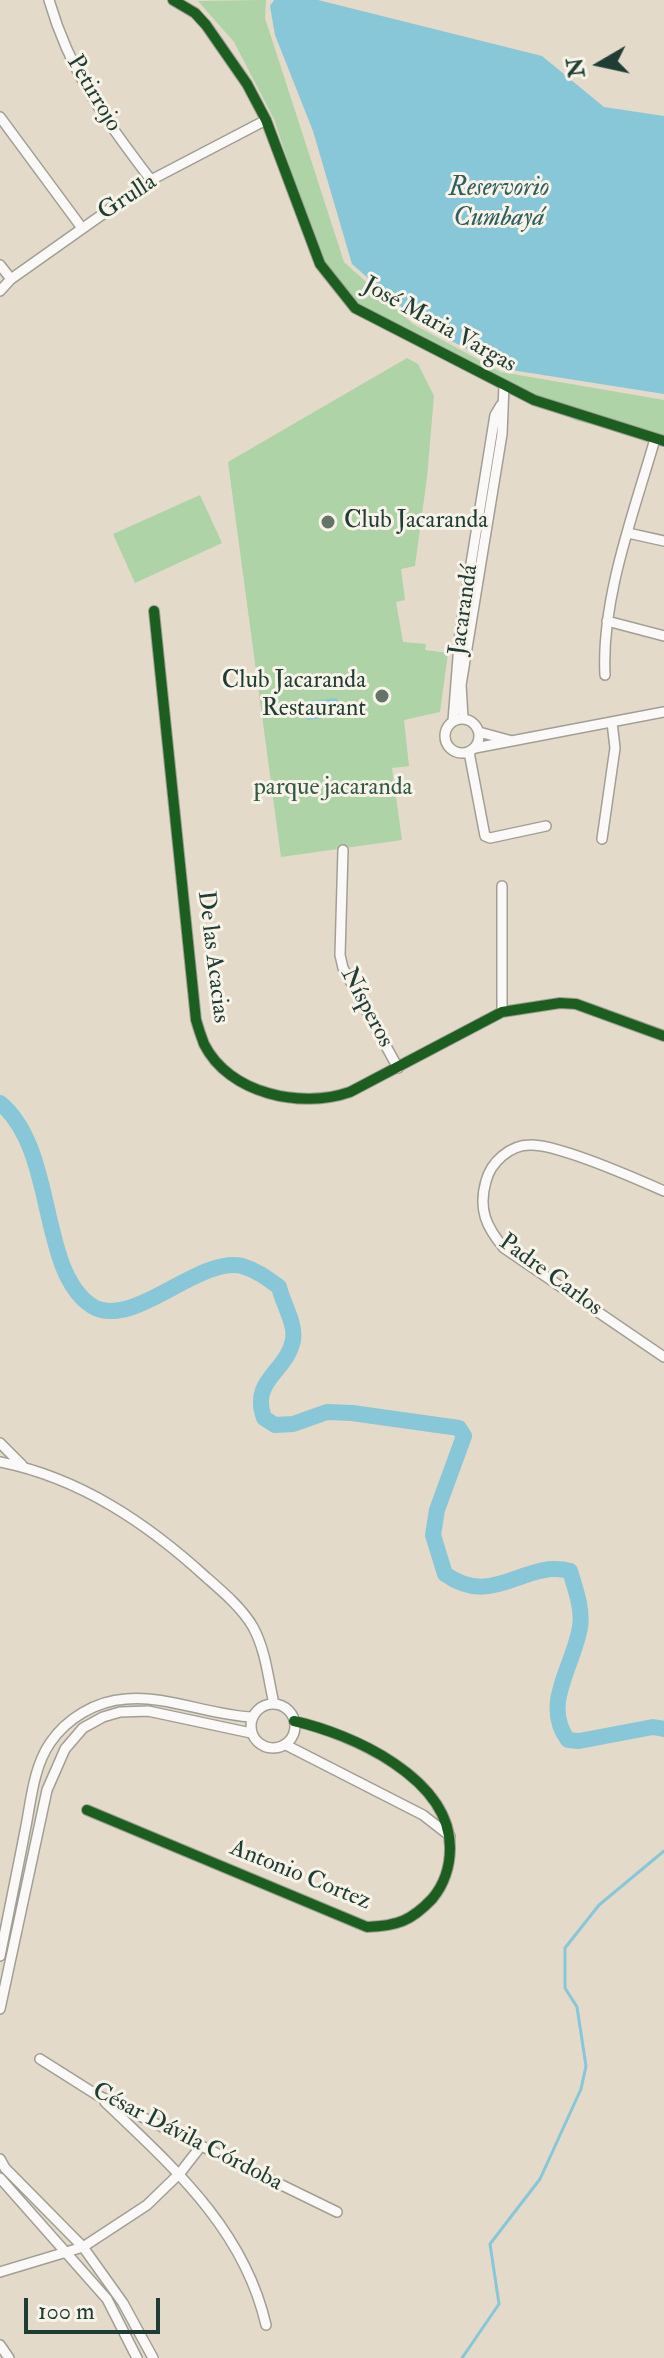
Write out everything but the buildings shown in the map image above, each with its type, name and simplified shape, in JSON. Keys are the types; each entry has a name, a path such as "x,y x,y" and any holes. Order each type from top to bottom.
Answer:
{"street":[{"name":"Petirrojo","path":"49,0 59,36 79,78 151,180"},
{"name":"José Maria Vargas","path":"173,0 195,13 216,37 266,120 320,264 355,308 534,400 659,440"},
{"path":"0,117 82,228"},
{"name":"Grulla","path":"0,291 11,279 151,180 266,120"},
{"path":"0,265 11,279"},
{"name":"Jacarandá","path":"458,720 460,632 482,529 495,415 501,405 504,385"},
{"path":"605,675 603,645 607,621 628,533 659,440"},
{"path":"628,533 664,541"},
{"name":"De las Acacias","path":"154,611 196,1020 205,1046 226,1071 250,1088 291,1098 333,1098 398,1068 502,1012 560,1003 576,1004 664,1036"},
{"path":"607,621 664,636"},
{"path":"515,741 479,732 473,722 458,720 447,727 446,741 456,752 472,750 664,712"},
{"path":"602,839 614,761 612,722"},
{"path":"479,732 472,750 485,836 490,838 546,826"},
{"name":"Nísperos","path":"343,850 340,955 343,968 398,1068"},
{"path":"502,886 502,1012"},
{"name":"Padre Carlos","path":"664,1191 555,1150 530,1145 511,1149 492,1165 481,1200 489,1230 504,1248 664,1357"},
{"path":"0,1443 22,1465"},
{"path":"0,1462 22,1465 78,1486 134,1518 187,1559 230,1599 251,1625 262,1647 274,1704"},
{"path":"0,1956 37,1774 49,1744 65,1726 87,1709 129,1698 253,1717"},
{"path":"251,1733 253,1717 265,1705 274,1704 287,1710 294,1721 294,1730 286,1745"},
{"path":"0,2009 47,1790 65,1749 83,1728 103,1717 120,1712 148,1711 251,1733 262,1746 270,1749 286,1745 423,1815 450,1836"},
{"path":"294,1721 332,1731 397,1765 418,1783 440,1809 450,1836"},
{"name":"Antonio Cortez","path":"87,1810 367,1927 393,1927 418,1913 439,1891 450,1862 450,1836"},
{"name":"César Dávila Córdoba","path":"40,2059 97,2095 337,2212"},
{"path":"97,2095 180,2173 238,2248 259,2295 266,2325"},
{"path":"0,2272 83,2247 147,2205 180,2173 201,2146"},
{"path":"0,2159 5,2168 83,2247 123,2303 153,2358"},
{"path":"0,2178 107,2299 137,2358"},
{"path":"0,2345 9,2358"}],"green space":[{"path":"266,0 265,18 344,262 413,324 501,372 664,400 664,441 577,421 474,373 355,303 321,261 274,119 234,42 198,1"},
{"name":"Club Jacaranda","path":"407,358 418,364 434,396 415,566 401,569 405,600 396,602 403,642 426,644 425,650 448,653 440,712 404,720 409,766 392,768 402,840 281,857 228,462"},
{"path":"200,495 222,543 135,583 113,534"}],"water":[{"name":"Reservorio Cumbayá","path":"274,0 318,0 542,56 604,107 664,116 664,394 505,369 423,326 352,264 313,131 275,35 270,6"},
{"path":"337,698 340,716 307,720 304,702"}],"waterway":[{"path":"0,1103 18,1124 31,1150 63,1266 75,1289 92,1306 108,1311 126,1309 225,1266 242,1266 275,1284 279,1287 291,1321 293,1340 284,1360 265,1385 261,1405 264,1418 275,1425 293,1424 327,1412 352,1413 459,1428 464,1436 437,1510 433,1535 445,1574 479,1587 538,1571 570,1571 581,1620 558,1699 561,1726 568,1740 579,1741 653,1727 664,1729"},
{"path":"462,2358 499,2304 490,2244 540,2179 581,2089 586,2066 577,2007 565,1988 565,1948 599,1905 664,1851"}],"cycle path":[{"path":"173,0 195,13 206,25 247,84 266,120 320,264 355,308 534,400 664,441"},
{"path":"154,611 196,1020 204,1044 215,1061 230,1075 268,1093 310,1099 331,1097 350,1092 502,1012 560,1003 576,1004 664,1036"},
{"path":"87,1810 367,1927 395,1924 410,1917 436,1894 449,1862 446,1823 434,1800 416,1780 369,1748 343,1736 294,1721"}],"place":[{"name":"Club Jacaranda","path":"328,522"},
{"name":"Club Jacaranda Restaurant","path":"382,696"}],"park label":[{"name":"parque jacaranda","path":"333,789"}]}
